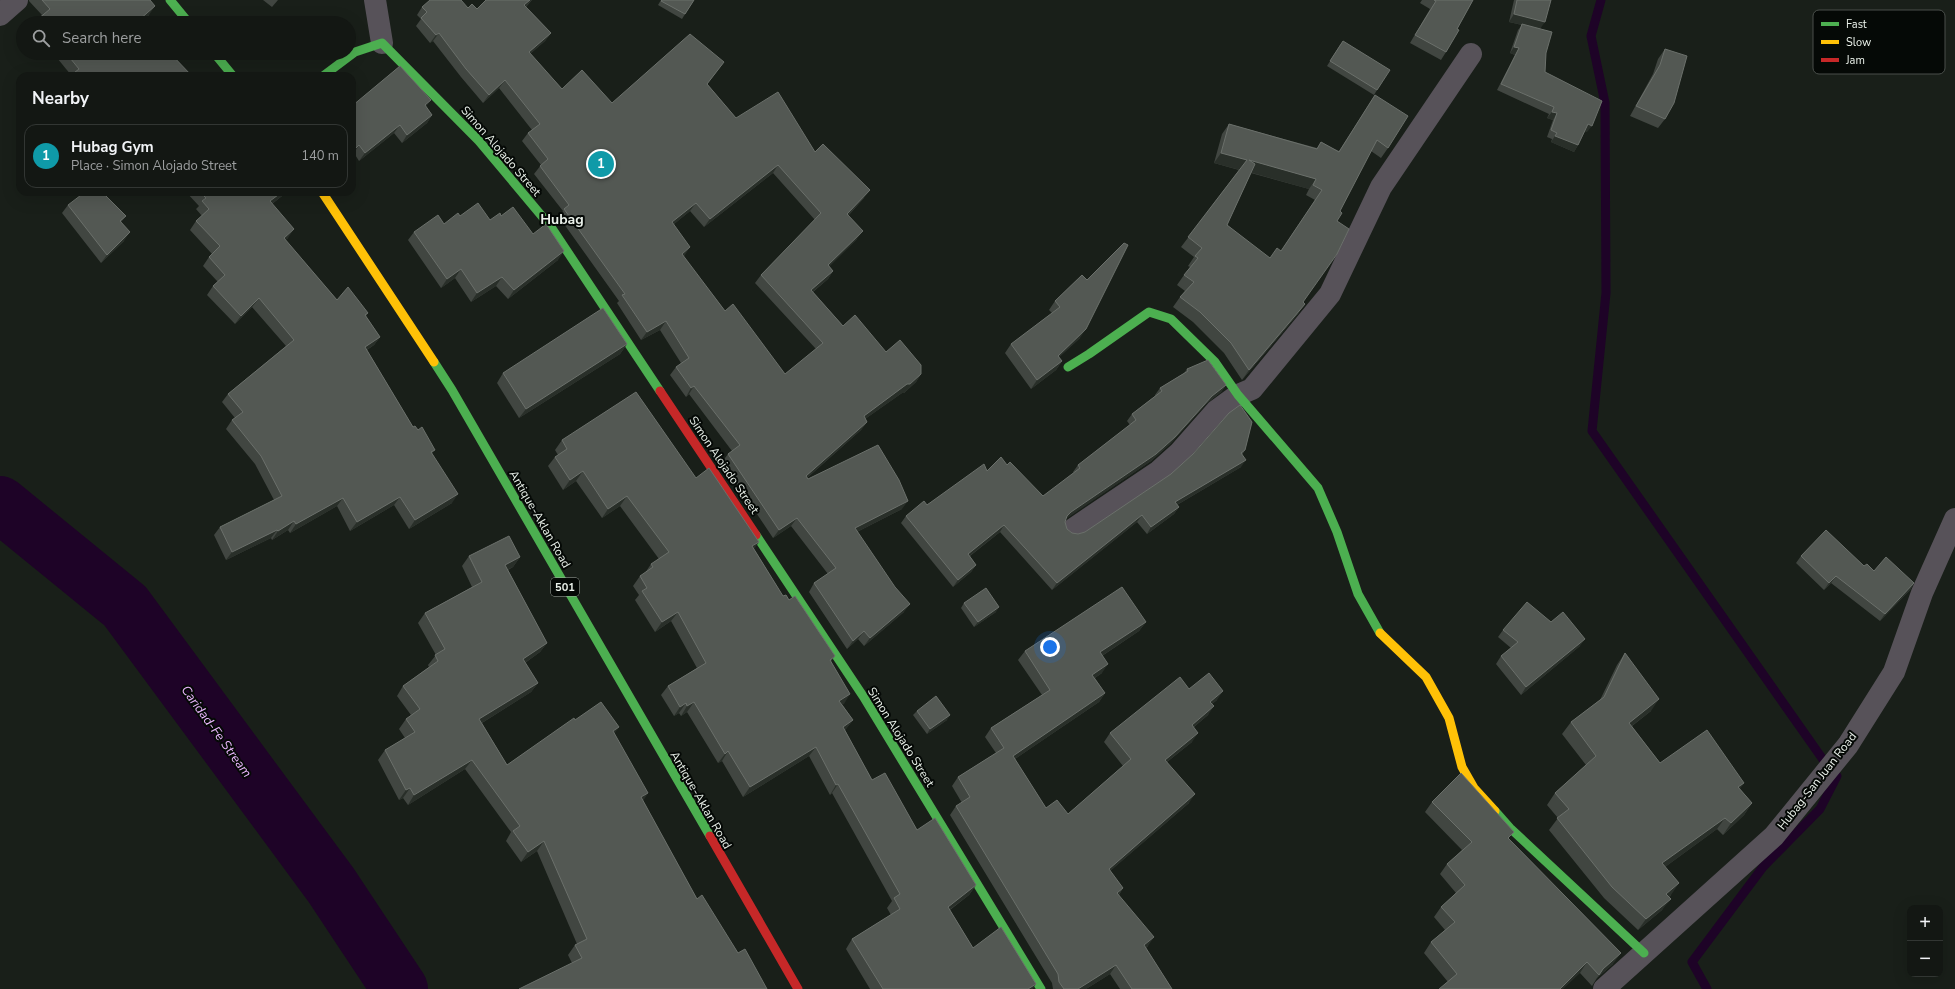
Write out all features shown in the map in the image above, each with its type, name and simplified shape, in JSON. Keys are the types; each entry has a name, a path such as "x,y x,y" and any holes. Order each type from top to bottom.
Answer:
{"street":[{"path":"0,14 17,0"},
{"path":"170,0 183,16"},
{"path":"356,52 382,43 375,0"},
{"name":"Simon Alojado Street","path":"382,43 479,141 551,227 863,696 1041,989"},
{"path":"1073,529 1159,471 1180,453 1216,410 1238,395 1252,390 1330,294 1381,187 1471,54"},
{"path":"220,60 230,72"},
{"path":"328,72 344,60"},
{"name":"Antique-Aklan Road","path":"325,196 452,390 798,989"},
{"path":"1068,367 1089,356 1129,324 1149,312 1171,319 1185,331 1215,362 1238,395 1318,488 1337,532 1358,594 1381,634 1426,677 1449,718 1462,767 1474,788 1510,828 1644,953"},
{"name":"Hubag-San Juan Road","path":"1604,989 1774,836 1848,745 1894,672 1922,593 1955,519"}],"building":[{"path":"42,0 150,0 155,6 144,16 42,16 50,9"},
{"path":"430,0 461,0 468,8 472,4 477,9 486,0 530,0 524,5 551,33 529,52 562,89 582,70 612,103 690,34 724,62 707,84 736,118 778,92 815,152 823,144 870,190 847,214 863,231 828,265 833,271 811,290 843,326 855,315 886,352 900,340 921,365 921,374 910,384 907,384 864,416 867,422 806,476 808,479 878,445 899,480 908,501 855,528 895,587 910,604 870,638 864,631 853,641 814,583 836,568 797,518 779,530 728,454 740,445 694,386 691,388 676,367 689,358 666,321 647,332 622,295 625,294 564,209 569,205 540,166 548,159 528,133 540,124 505,80 489,95 466,69 439,33 436,35 421,18 427,12 422,7","holes":["778,165 821,213 761,275 823,343 785,374 733,304 725,311 682,254 690,247 672,222 696,203 710,219"]},
{"path":"694,0 685,14 661,1"},
{"path":"1434,0 1473,0 1457,29 1459,30 1446,52 1415,35 1436,1"},
{"path":"1517,0 1551,0 1545,22 1514,14"},
{"path":"1522,24 1552,32 1546,53 1545,72 1602,101 1592,126 1588,124 1578,145 1555,136 1557,133 1551,130 1557,113 1552,112 1554,107 1501,84 1519,48 1514,47"},
{"path":"1343,41 1390,70 1377,90 1330,61"},
{"path":"1665,49 1687,56 1674,103 1665,119 1636,106 1660,65"},
{"path":"72,60 177,60 188,72 75,72 79,69"},
{"path":"400,66 431,100 425,105 432,115 407,135 400,125 365,153 359,145 356,148 356,103"},
{"path":"1375,95 1408,116 1388,148 1377,140 1340,211 1342,213 1337,221 1349,229 1337,254 1303,302 1305,304 1249,370 1231,343 1200,312 1180,297 1194,282 1184,275 1198,258 1195,256 1202,248 1188,237 1247,160 1221,153 1229,124 1317,149 1321,142 1339,152","holes":["1249,160 1316,179 1313,185 1322,190 1281,251 1277,248 1270,258 1227,225 1255,164"]},
{"path":"80,196 106,196 126,216 120,221 130,232 107,255 68,205"},
{"path":"204,196 277,196 270,201 294,229 284,238 337,300 348,287 368,313 365,315 380,337 365,347 413,427 415,426 418,430 422,427 435,450 431,452 458,494 415,520 400,497 357,522 343,498 296,524 294,521 278,531 277,530 232,552 220,527 282,496 261,456 232,420 243,412 228,394 294,340 259,298 241,316 213,286 225,275 209,257 220,246 196,221 209,209 202,201 206,198"},
{"path":"478,203 490,220 500,213 501,216 513,207 533,234 546,224 564,251 514,290 502,277 477,293 461,269 447,279 414,232 438,215 444,224 458,213 460,216"},
{"path":"1124,243 1128,245 1086,329 1058,356 1062,361 1037,380 1011,344 1060,307 1055,301 1082,275 1087,280"},
{"path":"603,308 627,344 526,409 503,373"},
{"path":"1208,360 1226,385 1212,396 1175,437 1156,454 1071,512 1067,516 1065,522 1067,529 1072,533 1078,534 1085,532 1171,474 1193,454 1229,413 1240,405 1252,422 1245,450 1241,453 1246,460 1175,502 1179,507 1151,527 1142,515 1057,583 1004,525 968,554 976,565 958,580 906,516 924,501 927,505 984,464 987,471 1001,457 1007,465 1010,462 1043,496 1080,468 1078,465 1136,420 1132,414 1162,391 1160,388 1188,371 1187,369"},
{"path":"636,392 696,478 709,468 759,542 752,546 783,596 786,595 789,600 795,596 835,656 830,660 850,694 839,701 853,720 843,727 872,780 885,773 917,830 935,818 976,885 948,907 973,948 1001,927 1036,984 1028,989 883,989 852,939 900,909 894,898 900,894 838,784 836,785 816,747 750,787 728,751 725,754 694,702 687,706 686,703 680,707 668,686 706,663 678,612 662,622 642,591 647,588 640,576 653,567 651,564 669,552 627,496 608,509 583,471 570,480 555,457 567,449 562,440"},
{"path":"1826,530 1864,566 1867,564 1874,571 1886,557 1914,583 1885,614 1836,576 1829,583 1801,556"},
{"path":"509,536 520,557 505,565 547,643 523,659 538,683 479,719 507,765 574,718 575,720 601,702 619,727 613,731 648,793 641,797 697,899 702,895 738,953 745,949 767,989 519,989 582,958 575,945 587,939 544,841 528,852 513,831 520,826 472,760 414,795 410,788 406,790 385,750 415,732 406,719 420,709 403,686 438,661 435,655 445,649 425,613 482,582 469,556"},
{"path":"1122,587 1146,622 1100,652 1108,664 1092,675 1105,693 1013,756 1046,808 1057,800 1068,814 1131,759 1110,733 1180,677 1189,689 1209,673 1223,691 1210,702 1214,706 1192,725 1198,733 1165,760 1195,794 1109,869 1123,888 1117,893 1154,937 1144,945 1172,989 1132,989 1116,965 1078,989 1064,989 1059,982 1058,974 956,806 970,797 958,777 1004,748 991,728 1050,690 1025,651"},
{"path":"986,588 999,607 978,622 964,603"},
{"path":"1527,602 1551,622 1563,612 1585,639 1526,687 1501,656 1518,642 1503,630"},
{"path":"1625,653 1659,699 1629,723 1660,763 1707,730 1744,783 1738,787 1752,803 1731,823 1725,818 1662,863 1679,883 1666,894 1671,899 1646,919 1612,887 1557,818 1569,809 1555,793 1596,756 1571,722 1604,697"},
{"path":"936,696 950,715 930,729 917,711"},
{"path":"1461,773 1514,832 1508,838 1621,953 1603,969 1599,975 1587,962 1560,989 1439,989 1457,974 1431,942 1455,922 1441,907 1465,885 1447,864 1472,842 1432,802"}],"waterway":[{"path":"1601,0 1591,36 1605,103 1606,293 1592,431 1824,761"},
{"name":"Caridad-Fe Stream","path":"0,504 125,606 331,885 400,989"},
{"path":"1707,989 1692,962 1763,867 1820,809 1837,776"}],"traffic: fast":[{"path":"170,0 183,16"},
{"path":"356,52 382,43 479,141 551,227 660,391"},
{"path":"220,60 230,72"},
{"path":"328,72 344,60"},
{"path":"1068,367 1149,312 1171,319 1215,362 1238,395 1318,488 1337,532 1358,594 1380,633"},
{"path":"434,362 452,390 710,836"},
{"path":"756,535 863,696 1041,989"},
{"path":"1495,811 1510,828 1644,953"}],"traffic: slow":[{"path":"325,196 434,362"},
{"path":"1380,633 1426,677 1449,718 1462,767 1474,788 1495,811"}],"traffic: jam":[{"path":"660,391 756,535"},
{"path":"710,836 798,989"}],"place":[{"name":"Hubag Gym","path":"601,164"}],"district":[{"name":"Hubag","path":"562,219"}]}
